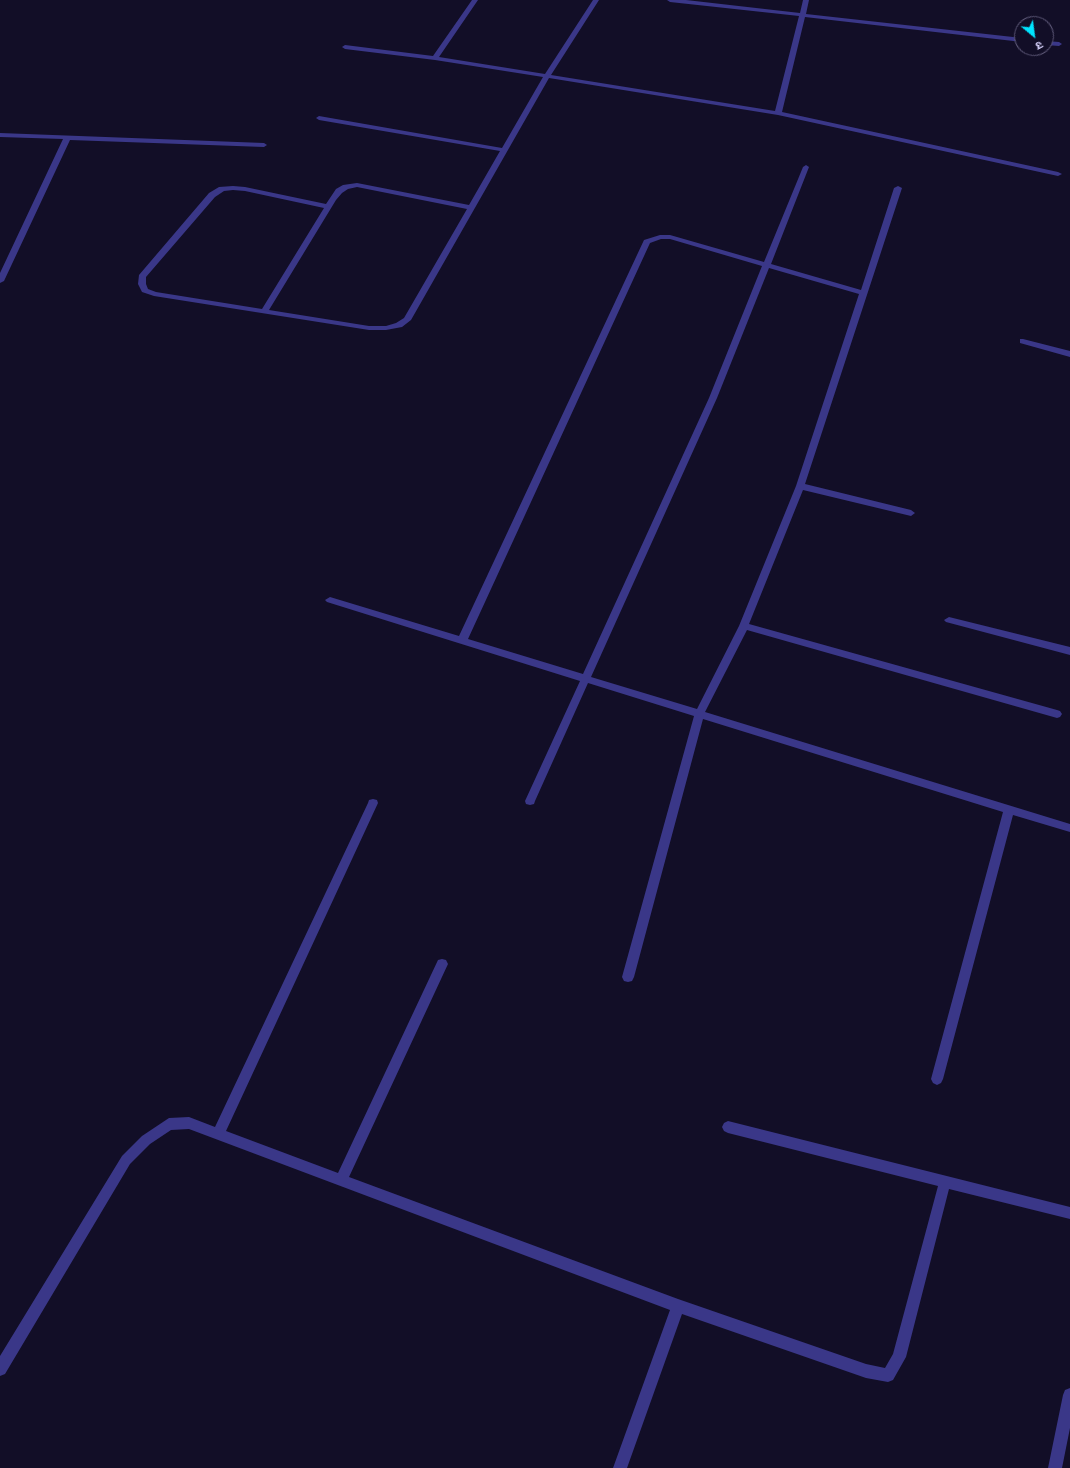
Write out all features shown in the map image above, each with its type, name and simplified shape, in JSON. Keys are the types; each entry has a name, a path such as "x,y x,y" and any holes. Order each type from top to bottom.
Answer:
{"street":[{"path":"435,58 475,0"},
{"path":"328,207 245,189 222,189 212,195 142,277 142,284 145,290 154,294 369,328 386,328 399,325 407,320 547,76 596,0"},
{"path":"670,0 1014,39"},
{"path":"778,113 806,0"},
{"path":"1054,44 1059,44"},
{"path":"345,47 435,58 778,113 1058,174"},
{"path":"319,118 504,150"},
{"path":"0,135 264,145"},
{"path":"0,281 67,138"},
{"path":"530,801 584,678 713,398 806,167"},
{"path":"264,312 328,207 339,191 346,187 357,185 471,208"},
{"path":"628,977 699,714 744,626 800,486 898,188"},
{"path":"462,641 647,242 660,237 670,237 864,293"},
{"path":"1023,341 1070,354"},
{"path":"800,486 911,513"},
{"path":"330,600 1070,828"},
{"path":"949,620 1070,651"},
{"path":"744,626 1057,714"},
{"path":"218,1134 373,803"},
{"path":"936,1079 1009,809"},
{"path":"341,1180 442,964"},
{"path":"0,1369 126,1160 146,1140 169,1124 189,1123 678,1306 866,1371 888,1374 899,1357 945,1182"},
{"path":"728,1127 1070,1213"},
{"path":"620,1468 678,1306"},
{"path":"1055,1468 1070,1395"}]}
